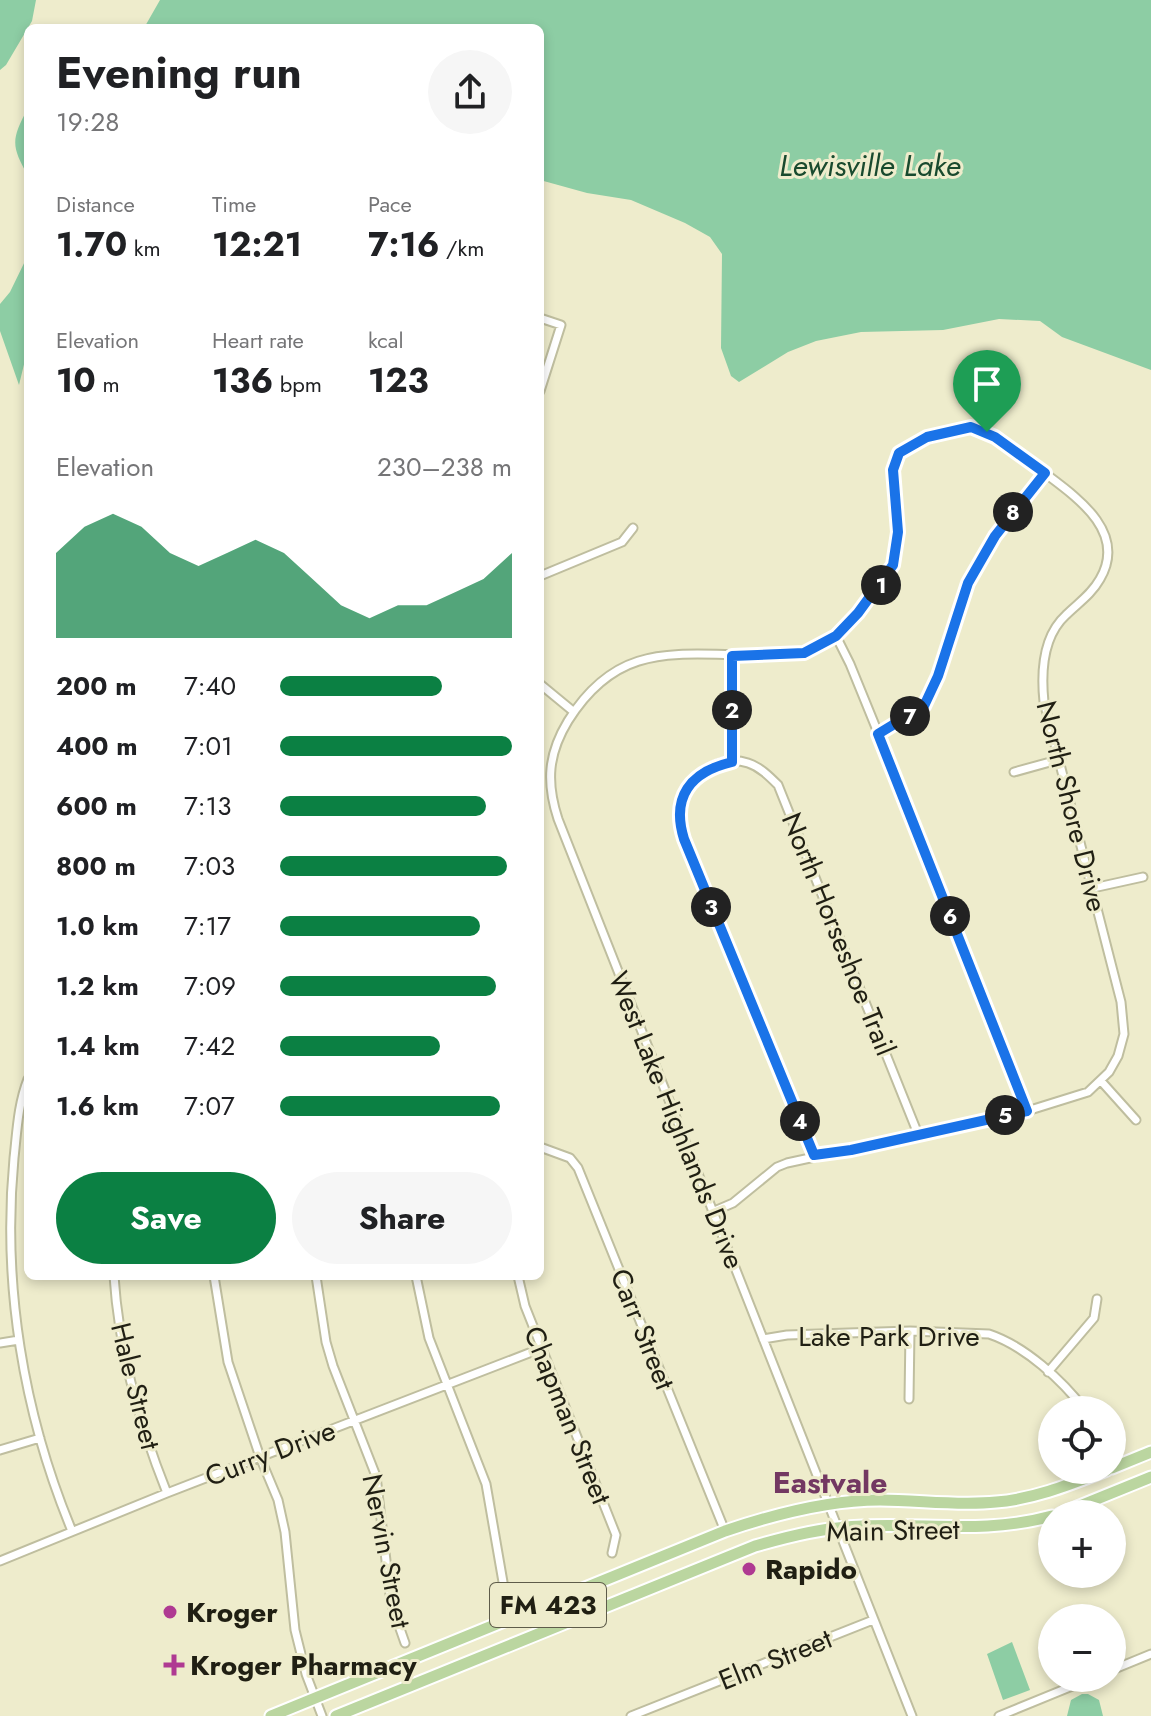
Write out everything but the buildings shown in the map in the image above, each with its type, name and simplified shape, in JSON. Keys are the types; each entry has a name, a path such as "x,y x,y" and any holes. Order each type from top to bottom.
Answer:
{"main road":[{"name":"Main Street","path":"1126,1462 1151,1452"},
{"path":"1094,1500 1151,1477"},
{"name":"Main Street","path":"271,1716 771,1515 879,1500 960,1504 999,1502 1070,1484"},
{"name":"Main Street","path":"336,1716 361,1711 745,1550 798,1534 837,1528 898,1525 993,1528 1038,1520"}],"street":[{"path":"544,319 561,325 544,378"},
{"name":"North Shore Drive","path":"836,636 867,602 893,565 898,532 893,470 899,453 909,445 944,432 971,427 995,437 1045,473 1080,500 1097,518 1106,546 1107,558 1102,576 1082,603 1061,620 1049,643 1041,674 1044,702 1061,759 1124,1023 1118,1056 1101,1081"},
{"path":"878,734 924,706 938,676 968,583 995,536 1045,473"},
{"path":"544,574 622,542 633,528"},
{"path":"836,636 878,734 1027,1111"},
{"name":"West Lake Highlands Drive","path":"836,636 804,653 669,655 627,664 613,671 574,712 553,751 549,765 551,798 912,1716"},
{"path":"732,656 732,762 716,766 694,779 683,795 679,824 814,1155"},
{"path":"544,687 574,712"},
{"path":"1014,772 1061,759"},
{"name":"North Horseshoe Trail","path":"732,762 750,763 767,773 778,785 918,1134"},
{"path":"1093,888 1143,877"},
{"path":"712,1212 745,1195 777,1167 814,1155 1027,1111 1088,1092 1101,1081 1136,1120"},
{"path":"24,1089 11,1201 19,1340 40,1438 58,1498 72,1531"},
{"name":"Carr Street","path":"544,1148 570,1158 578,1168 725,1531"},
{"path":"0,1239 11,1238"},
{"name":"Hale Street","path":"114,1280 129,1380 148,1445 167,1493"},
{"path":"215,1280 228,1362 278,1500 285,1532 295,1630 322,1716"},
{"name":"Nervin Street","path":"317,1280 326,1342 376,1476 391,1603 405,1643"},
{"path":"417,1280 429,1338 486,1484 503,1582 502,1597"},
{"name":"Chapman Street","path":"519,1280 525,1306 616,1535 612,1553"},
{"path":"1048,1372 1094,1318 1097,1299"},
{"path":"909,1399 910,1331"},
{"name":"Lake Park Drive","path":"763,1339 787,1335 910,1331 989,1334 1013,1346 1048,1372 1073,1396"},
{"path":"0,1343 19,1340"},
{"name":"Curry Drive","path":"0,1561 542,1348"},
{"path":"0,1450 40,1438"},
{"name":"Elm Street","path":"631,1716 873,1620"},
{"path":"1126,1664 1151,1654"},
{"path":"999,1716 1058,1692"}],"water":[{"path":"0,0 36,0 32,21 24,24 24,35 0,70"},
{"name":"Lewisville Lake","path":"160,0 1151,0 1151,370 1062,337 1040,321 999,319 943,330 861,332 816,341 788,352 739,382 731,376 721,348 722,254 710,237 631,200 587,193 544,181 544,24 146,24"},
{"path":"24,116 24,168 16,149 18,128"},
{"path":"24,263 24,364 19,385 0,331 0,304 10,292"},
{"path":"1012,1642 1030,1690 1003,1700 987,1654"},
{"path":"1082,1694 1099,1700 1103,1716 1067,1716 1071,1700"}],"place":[{"name":"Rapido","path":"749,1569"},
{"name":"Kroger","path":"170,1612"},
{"name":"Kroger Pharmacy","path":"174,1665"}],"district":[{"name":"Eastvale","path":"830,1483"}],"route":[{"path":"971,427 987,432 1045,473 995,536 968,583 938,676 924,706 878,734 1027,1111 851,1150 814,1155 684,839 679,824 681,802 701,773 732,762 732,656 781,655 814,649 836,636 889,573 897,549 893,470 899,453 927,437 961,428 971,427"}]}
